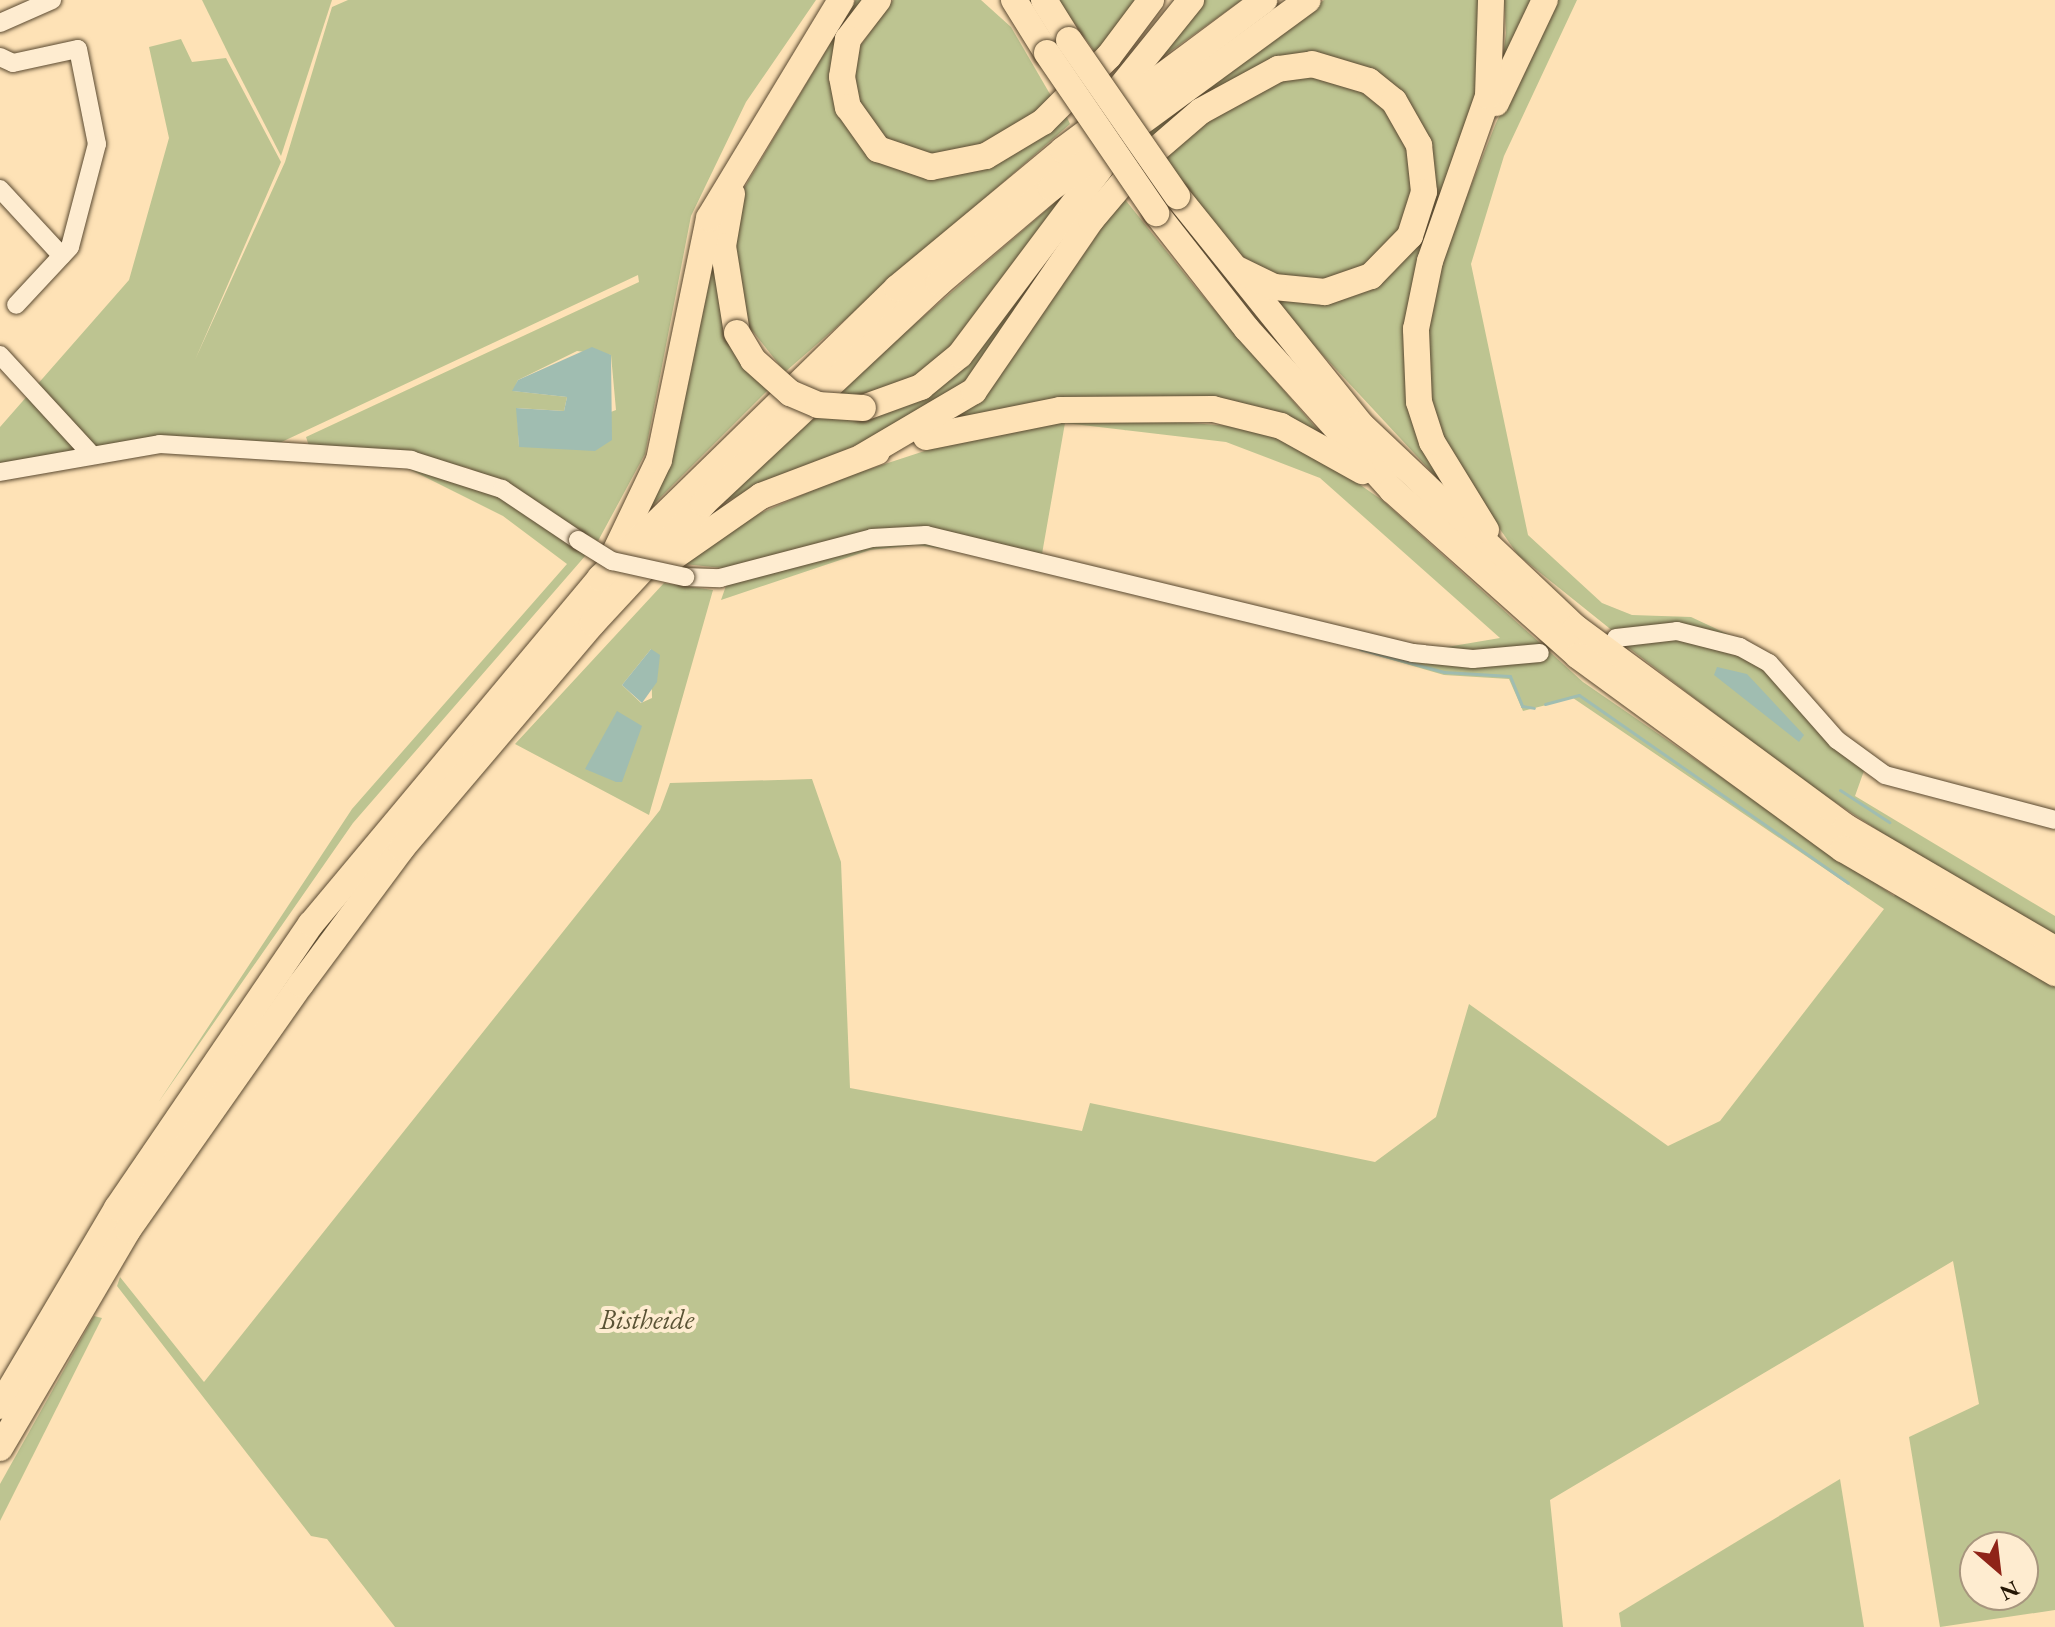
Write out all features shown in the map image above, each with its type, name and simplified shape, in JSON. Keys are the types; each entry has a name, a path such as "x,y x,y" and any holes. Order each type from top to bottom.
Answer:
{"highway":[{"path":"600,578 659,460 694,267 741,160 841,0"},
{"path":"878,0 848,39 842,77 848,107 878,149 931,167 986,156 1043,122 1109,56 1151,0"},
{"path":"995,0 1058,47 1229,265 1361,425 1576,628 1683,713 1846,827 2055,949"},
{"path":"1014,0 1029,26"},
{"path":"1044,0 1058,47 1156,213 1247,329 1392,490 1578,656 1691,743 1843,849 2055,973"},
{"path":"1063,150 1191,0"},
{"path":"0,1406 117,1208 311,924 600,578 897,288 1063,150 1264,0"},
{"path":"0,1448 128,1230 301,984 402,848 593,623 704,503 927,293 1150,115 1308,0"},
{"path":"1491,0 1488,96 1421,296 1419,402 1466,506 1576,628"},
{"path":"1461,179 1545,0"},
{"path":"593,623 718,520 862,457 974,391 1091,220 1137,166 1201,111 1253,80 1312,64 1369,81 1394,101 1419,145 1424,192 1421,214 1393,260 1325,292 1274,287 1229,265"},
{"path":"741,160 723,246 737,333 753,360 790,393 818,405 863,408 921,387 960,355 1063,210 1150,115"},
{"path":"862,457 1010,417 1115,407 1213,409 1316,441 1392,490"}],"street":[{"path":"3,21 13,0"},
{"path":"3,21 52,0"},
{"path":"0,57 13,63 78,49 97,144 70,247 16,305"},
{"path":"0,189 62,256"},
{"path":"0,355 92,455"},
{"path":"0,472 160,444 411,460 464,472 612,561 685,577 734,576 872,538 926,535 1413,653 1473,659 1540,653"},
{"path":"1616,638 1677,631 1740,647 1769,663 1837,740 1885,775 2055,820"}],"green space":[{"path":"202,0 332,0 281,156 230,57"},
{"path":"348,0 816,0 746,102 691,216 645,454 598,541 469,468 409,455 310,449 306,437 639,282 638,275 273,446 158,441 0,466 0,427 129,280 169,138 149,47 181,39 192,62 226,58 281,162 195,360 285,162 332,7","holes":["577,351 611,355 616,410 519,447 517,408 564,411 567,397 513,391 518,380"]},
{"path":"856,0 875,0 860,14 847,110 935,173 1065,113 1070,124 785,372 747,324 731,262 740,195"},
{"path":"893,0 981,0 1011,27 1054,101 1039,119 947,161 887,143 856,106 853,56"},
{"path":"1058,0 1144,0 1099,58"},
{"path":"1197,0 1242,0 1147,68"},
{"path":"1324,0 1484,0 1490,56 1409,350 1453,495 1253,280 1313,297 1419,230 1409,114 1305,61 1155,140 1147,129"},
{"path":"1504,0 1542,0 1501,72 1506,33"},
{"path":"1557,0 1577,0 1504,156 1471,264 1528,535 1602,603 1632,615 1691,617 1766,652 1687,627 1614,632 1518,555 1446,452 1426,383 1432,284 1496,123"},
{"path":"1305,73 1344,78 1390,107 1414,154 1412,210 1385,257 1327,282 1289,282 1236,253 1163,155 1245,92"},
{"path":"1107,172 1115,184 1029,310 945,407 722,503 815,414 893,410"},
{"path":"1087,175 948,362 862,399 835,393"},
{"path":"1123,197 1196,288 1328,442 1267,415 945,426 1015,354"},
{"path":"717,256 769,389 647,511 702,266"},
{"name":"Bistheide","path":"1115,417 1256,428 1323,459 1382,500 1583,682 1894,896 1922,859 1806,783 1625,645 1668,637 1756,661 1865,768 1855,796 2055,916 2055,1610 1940,1627 1909,1437 1979,1404 1953,1261 1550,1500 1563,1627 395,1627 327,1539 311,1536 117,1286 120,1277 204,1382 660,810 670,783 812,779 841,862 850,1088 1082,1131 1090,1103 1375,1162 1436,1117 1469,1004 1668,1146 1720,1121 1884,909 1573,698 1523,711 1509,679 1444,675 1375,655 1379,638 1435,649 1500,638 1320,478 1226,442 1065,423 1042,554 937,531 732,569 684,564 738,523 836,480 949,443 1028,426"},
{"path":"411,470 476,482 586,555 353,823 158,1103 352,809 567,564 503,516"},
{"path":"919,540 974,553 916,545 870,550 721,600 727,583 858,546"},
{"path":"664,583 713,590 649,815 515,744","holes":["651,649 652,698 641,703 622,685"]},
{"path":"94,1316 102,1318 0,1521 0,1484"},
{"path":"1840,1479 1864,1627 1621,1627 1619,1613"}],"shaded area":[{"path":"592,347 611,355 612,440 595,451 519,447 516,408 564,411 567,397 512,391 518,380"},
{"path":"651,649 660,655 657,682 642,703 622,685"},
{"path":"1717,667 1747,674 1804,735 1799,742 1714,675"},
{"path":"617,711 642,726 622,782 585,769"}],"waterway":[{"path":"1360,649 1444,672 1510,676 1522,706 1534,708"},
{"path":"1545,704 1579,695 1848,883"},
{"path":"1840,790 1889,822"}]}
